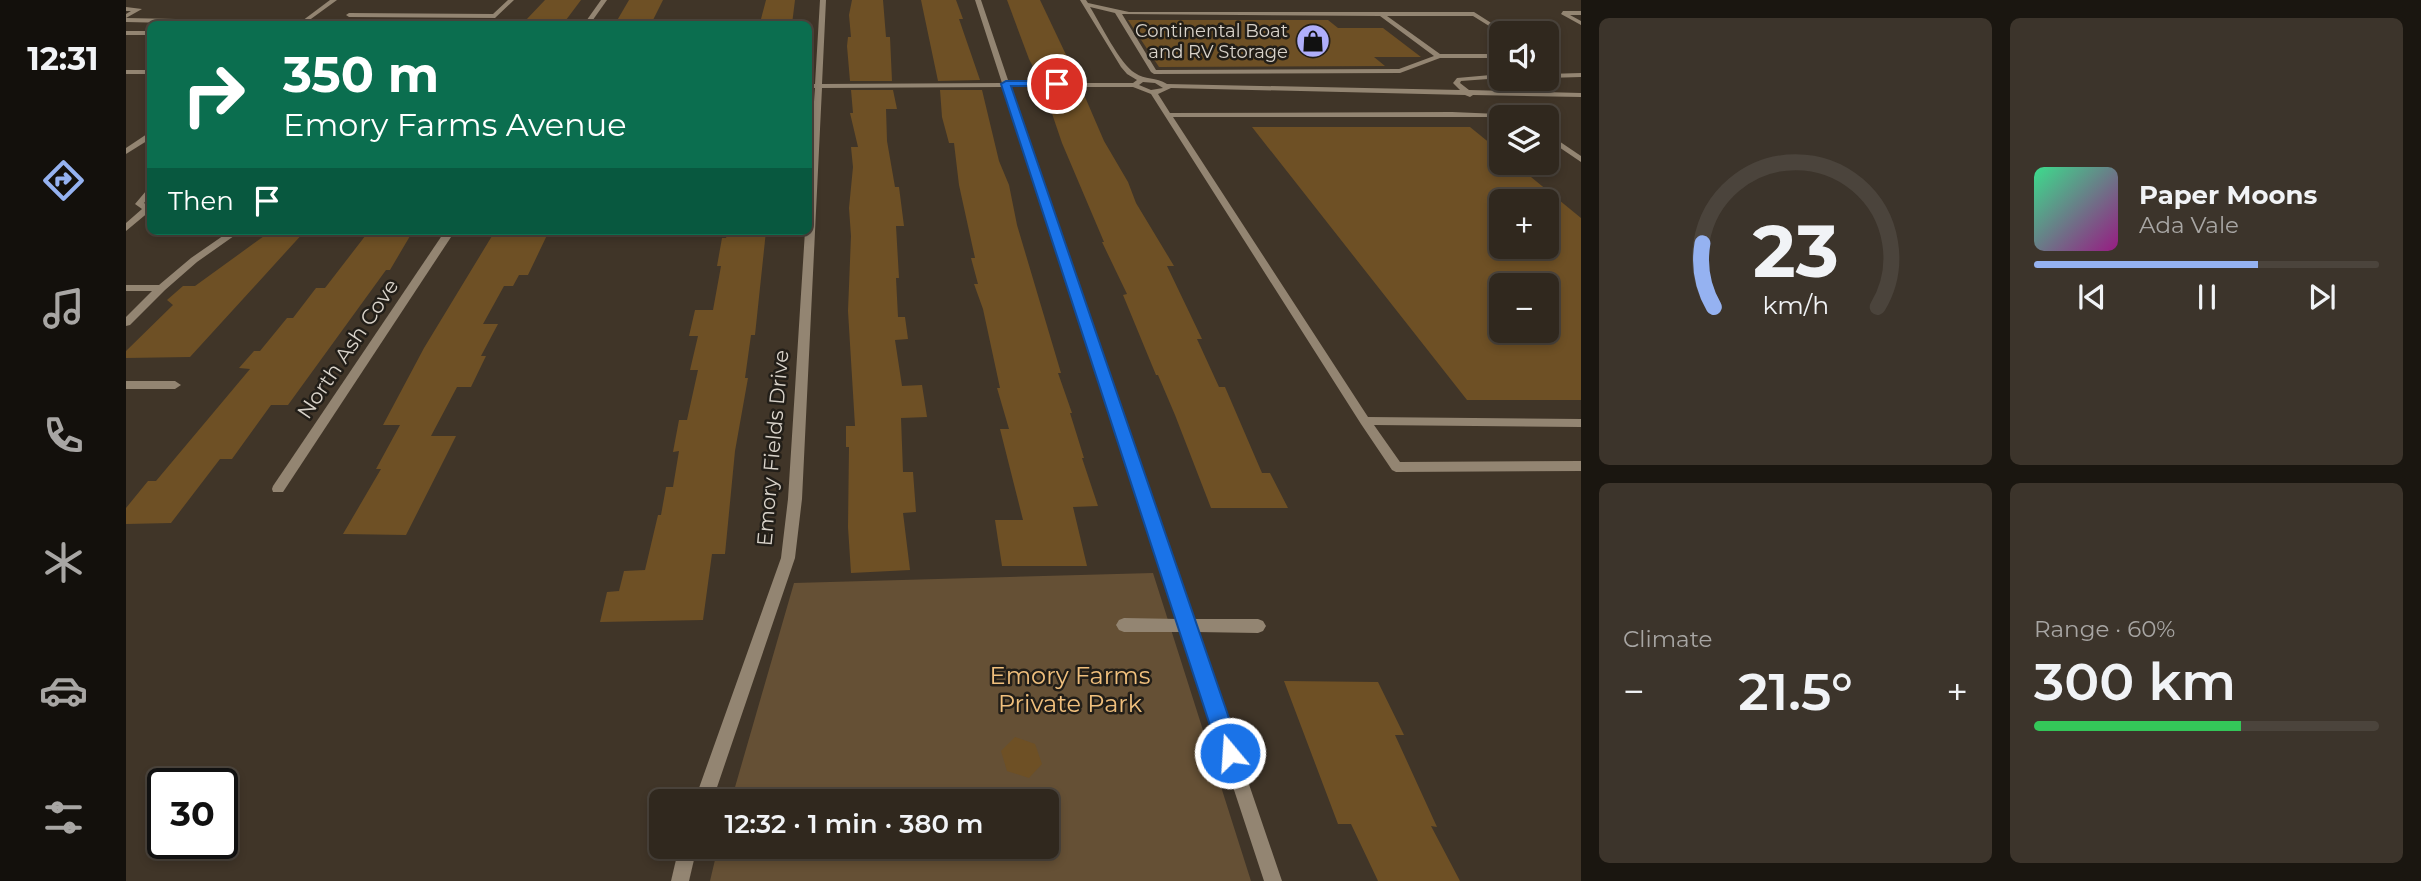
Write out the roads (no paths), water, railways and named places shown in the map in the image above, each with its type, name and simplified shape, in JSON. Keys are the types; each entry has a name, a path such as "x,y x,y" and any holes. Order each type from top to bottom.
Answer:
{"street":[{"path":"305,21 334,0"},
{"path":"349,15 495,16 511,0"},
{"path":"589,21 604,0"},
{"name":"Emory Fields Drive","path":"812,129 823,0"},
{"path":"978,0 1273,881"},
{"path":"1084,2 1118,12 1474,14 1489,24"},
{"path":"1084,2 1123,66 1143,90 1166,90 1167,86"},
{"path":"126,9 139,9 126,18"},
{"path":"1118,12 1154,72 1400,71 1438,56 1489,56"},
{"path":"1581,13 1563,13 1581,23"},
{"path":"1381,14 1438,56"},
{"path":"126,18 164,21"},
{"path":"126,33 147,33"},
{"path":"126,72 147,72"},
{"path":"1559,76 1581,75"},
{"path":"1470,95 1456,83 1459,79 1489,77"},
{"path":"814,85 1157,81 1167,86 1581,96"},
{"path":"1153,92 1396,467 1581,466"},
{"path":"1493,95 1503,102"},
{"path":"1168,115 1489,117"},
{"path":"126,152 147,138"},
{"path":"1559,144 1581,160"},
{"path":"147,195 139,204 147,208"},
{"path":"126,228 147,210"},
{"path":"126,322 194,260 230,235"},
{"name":"North Ash Cove","path":"278,489 447,235"},
{"name":"Emory Fields Drive","path":"708,789 788,558 795,499 807,235"},
{"path":"126,288 161,288"},
{"path":"126,384 175,385"},
{"path":"1365,421 1581,423"},
{"path":"1124,625 1258,626"},
{"path":"680,881 685,859"}],"place":[{"name":"Continental Boat and RV Storage","path":"1313,41"}],"park label":[{"name":"Emory Farms Private Park","path":"1070,690"}]}
